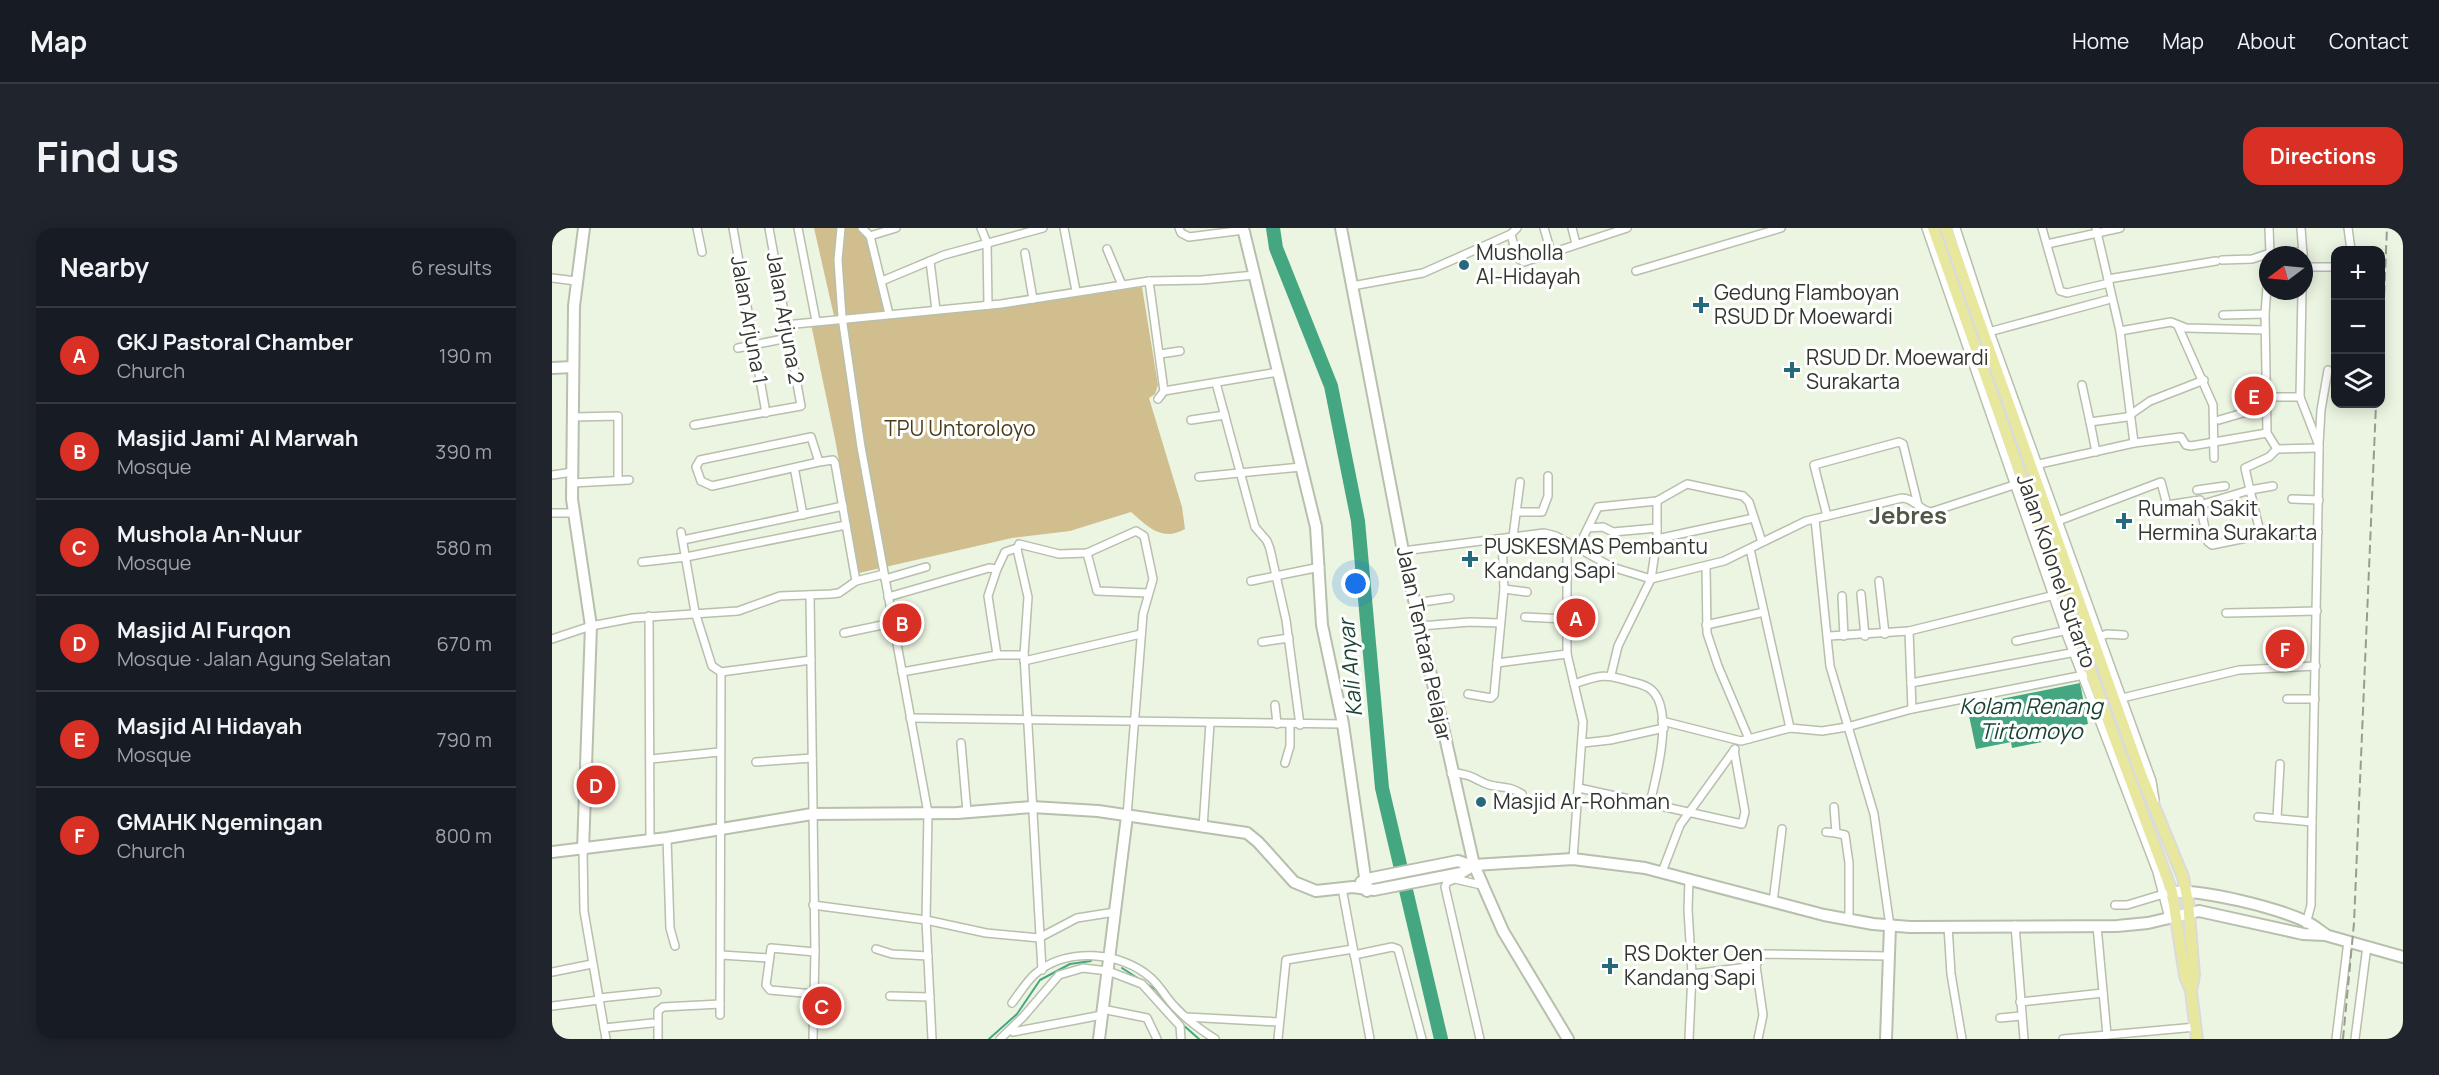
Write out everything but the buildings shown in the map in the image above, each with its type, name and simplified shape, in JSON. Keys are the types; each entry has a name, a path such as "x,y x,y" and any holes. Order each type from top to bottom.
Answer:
{"main road":[{"path":"583,850 591,626 573,513 573,368 576,281 584,228"},
{"name":"Jalan Tentara Pelajar","path":"1341,228 1403,550 1472,865 1503,931 1568,1039"},
{"name":"Jalan Kolonel Sutarto","path":"1934,228 2003,401 2035,465 2026,481"},
{"name":"Jalan Kolonel Sutarto","path":"1946,228 1978,338"},
{"path":"1244,229 1316,527 1322,625 1343,724 1370,885"},
{"path":"552,368 573,368"},
{"name":"Jalan Kolonel Sutarto","path":"2003,401 2059,594 2168,893 2185,976 2191,991"},
{"name":"Jalan Kolonel Sutarto","path":"2026,481 2119,699 2159,819 2187,891 2194,975 2191,991"},
{"path":"552,852 650,841 812,814 967,812 1032,807 1068,808 1247,833 1294,882 1308,890 1370,885 1461,873 1472,865"},
{"path":"1099,1039 1127,816"},
{"path":"2150,845 2168,840"},
{"path":"1370,885 1458,861 1472,865 1573,859 1662,872 1773,902 1849,920 1890,926 2097,926 2148,923 2189,912 2227,916 2303,936 2325,934"},
{"path":"2168,893 2187,891 2217,896 2306,921 2325,934 2403,957"},
{"path":"2271,927 2275,912"},
{"path":"1886,1039 1890,926"},
{"path":"2191,991 2197,1039"}],"street":[{"path":"697,228 702,252"},
{"name":"Jalan Arjuna 1","path":"733,228 766,413"},
{"name":"Jalan Arjuna 2","path":"766,413 799,408 801,403 769,228"},
{"path":"798,228 816,321"},
{"path":"841,228 838,260 842,318 892,623 928,813 926,920 932,1039"},
{"path":"862,228 870,236 889,314"},
{"path":"870,236 896,228"},
{"path":"981,228 987,243 988,305"},
{"path":"882,281 930,261 1043,228"},
{"path":"1064,228 1076,291"},
{"path":"1179,228 1181,233 1189,237 1244,229"},
{"path":"1544,228 1551,252"},
{"path":"1572,228 1576,244"},
{"path":"1352,286 1423,273 1514,231 1520,262 1576,244 1602,232 1626,228"},
{"path":"1636,271 1764,230 1781,228"},
{"path":"1926,228 1978,338 2003,401"},
{"path":"1956,228 1978,338"},
{"path":"2042,228 2062,292 2219,261 2259,257"},
{"path":"2047,244 2096,231 2120,228"},
{"path":"2269,228 2270,246"},
{"path":"2301,228 2302,246"},
{"path":"2348,228 2350,246"},
{"path":"2096,231 2121,331 2134,443"},
{"path":"1107,249 1122,285"},
{"path":"1025,253 1033,299"},
{"path":"930,261 936,310"},
{"path":"2313,267 2331,267"},
{"path":"785,325 988,305 1149,280 1202,280 1255,275"},
{"path":"552,278 576,281"},
{"path":"1149,280 1164,391 1158,399"},
{"path":"1978,338 2107,300"},
{"path":"2266,300 2267,433 2277,449"},
{"path":"2302,300 2300,397 2319,447"},
{"path":"2223,315 2265,314"},
{"path":"2121,331 2171,321 2178,326 2200,329 2265,330"},
{"path":"2178,326 2213,405 2214,458"},
{"path":"738,348 788,338"},
{"path":"1160,354 1180,351"},
{"path":"2303,936 2311,905 2319,447 2321,410 2328,370"},
{"path":"1164,391 1278,372"},
{"path":"2090,422 2132,414 2153,400 2204,381"},
{"path":"1216,383 1255,527 1267,541 1276,576 1288,638 1300,724"},
{"path":"2082,385 2097,452"},
{"path":"2266,398 2300,397"},
{"path":"2219,420 2267,406"},
{"path":"694,425 766,413"},
{"path":"1191,420 1225,415"},
{"path":"574,417 618,416 618,480"},
{"path":"2267,433 2187,446 2181,437 2134,443 2035,465 2058,521 2119,699 2239,670 2316,666"},
{"path":"819,462 813,439 810,437 700,460 696,467 701,481 712,486 819,462 834,461 856,581"},
{"path":"1827,516 1814,465 1899,442 1903,444 1919,507"},
{"path":"2261,536 2245,466 2269,457 2277,449 2319,447"},
{"path":"1199,477 1301,466"},
{"path":"795,472 803,515"},
{"path":"552,475 629,480"},
{"path":"1516,512 1542,512 1548,496 1548,476"},
{"path":"1403,550 1544,533 1567,542 1625,572 1651,579 1706,566 1750,549 1797,524 1815,519 1898,498 1910,499 1919,507 1931,512 2026,481"},
{"path":"1513,537 1520,482"},
{"path":"2058,521 2161,482 2165,500 2170,506 2273,486"},
{"path":"1578,548 1598,507 1657,501 1680,486 1693,484 1743,495 1749,502 1762,542"},
{"path":"2225,486 2196,487 2210,545 2281,531 2318,532"},
{"path":"2292,499 2319,500"},
{"path":"1611,675 1618,646 1651,579 1657,539 1657,501"},
{"path":"683,540 843,506"},
{"path":"552,513 573,513"},
{"path":"1657,539 1754,518"},
{"path":"1815,519 1827,646 1847,727 1874,814 1890,926"},
{"path":"642,562 686,557 846,525"},
{"path":"1588,528 1603,527 1613,532 1657,528"},
{"path":"998,655 988,596 1005,552 1023,543 1059,554 1087,553 1137,531 1142,532 1153,574 1147,593 1141,634 1127,816"},
{"path":"681,532 695,612 709,661 721,675 720,1015"},
{"path":"1468,694 1494,697 1504,589 1502,539"},
{"path":"1567,542 1565,619 1567,654 1583,722 1573,859"},
{"path":"1017,548 1028,597 1024,658 1042,970"},
{"path":"1750,549 1790,728"},
{"path":"1087,553 1097,591 1147,593"},
{"path":"1706,566 1706,626 1745,740"},
{"path":"552,639 591,626 649,616 738,610 780,596 839,593 856,581 926,567"},
{"path":"1251,581 1320,567"},
{"path":"888,597 989,568 997,569"},
{"path":"1879,581 1885,634"},
{"path":"1504,589 1527,592"},
{"path":"1861,594 1865,636"},
{"path":"1829,636 1865,636 1909,631 2059,594"},
{"path":"810,595 813,1039"},
{"path":"1842,596 1844,636"},
{"path":"1414,603 1450,598"},
{"path":"2226,613 2317,611"},
{"path":"1706,626 1764,612"},
{"path":"649,616 650,841"},
{"path":"1525,617 1565,619"},
{"path":"1420,626 1500,622"},
{"path":"844,633 892,623"},
{"path":"2016,641 2071,629"},
{"path":"1909,631 1912,709"},
{"path":"902,672 998,655 1024,658 1141,634"},
{"path":"2099,637 2107,634 2124,635"},
{"path":"1262,642 1288,638"},
{"path":"1911,683 2079,652"},
{"path":"1497,663 1567,654"},
{"path":"721,675 811,660"},
{"path":"1574,684 1599,675 1611,675 1650,689 1656,698 1663,724 1662,750 1650,803"},
{"path":"1583,742 1610,740 1663,724 1745,740 1790,728 1822,731 1847,727 1912,709 2087,675"},
{"path":"2287,699 2315,699"},
{"path":"1275,705 1277,724"},
{"path":"910,718 1343,724"},
{"path":"1203,828 1210,723"},
{"path":"1285,763 1289,752 1290,724"},
{"path":"1662,872 1669,849 1688,813 1734,750 1745,740"},
{"path":"961,742 967,812"},
{"path":"1579,788 1738,824 1744,822 1745,812 1734,750"},
{"path":"651,759 719,752"},
{"path":"756,762 812,758"},
{"path":"2277,818 2280,764"},
{"path":"1451,773 1470,775 1488,784 1511,787 1522,794"},
{"path":"1834,807 1836,833"},
{"path":"2258,817 2312,822"},
{"path":"1773,902 1782,829"},
{"path":"1826,832 1845,835 1850,871 1849,920"},
{"path":"667,838 670,928 675,946"},
{"path":"583,850 584,911 606,1039"},
{"path":"1480,885 1455,879 1447,882 1445,887 1480,1039"},
{"path":"1689,879 1688,910 1692,974 1689,1039"},
{"path":"1347,887 1354,952 1370,1039"},
{"path":"2115,906 2127,905 2168,893"},
{"path":"813,905 926,920 986,933 1039,938 1077,918 1115,912"},
{"path":"2015,925 2024,1039"},
{"path":"1948,926 1951,974 1962,1039"},
{"path":"2097,926 2107,1035"},
{"path":"2336,1039 2348,941"},
{"path":"2355,1039 2367,946"},
{"path":"1278,1039 1286,960 1392,947 1398,950 1422,1039"},
{"path":"814,952 773,948 769,951 768,958 768,988 814,994"},
{"path":"876,949 892,954 928,956"},
{"path":"1758,1039 1763,1015 1756,966 1759,956 1765,953 1890,956"},
{"path":"721,955 768,958"},
{"path":"1012,1003 1035,974 1071,956 1095,955 1108,966 1142,984 1181,1018 1215,1039"},
{"path":"552,972 592,964"},
{"path":"1013,1033 1059,975 1083,968 1108,966 1140,970 1150,977 1181,1018 1181,1039"},
{"path":"1692,974 1756,966"},
{"path":"552,1006 657,992"},
{"path":"2020,1002 2103,993"},
{"path":"890,996 930,997"},
{"path":"656,1038 658,1011 663,1006 720,1004"},
{"path":"1000,1039 1013,1033 1102,1012 1147,1018 1157,1039"},
{"path":"2000,1018 2021,1016"},
{"path":"1181,1018 1279,1022"},
{"path":"604,1028 652,1023"},
{"path":"2063,1039 2196,1027"}],"green space":[{"path":"814,228 859,228 868,236 887,311 834,316"},
{"name":"TPU Untoroloyo","path":"1142,287 1158,385 1155,394 1149,398 1182,507 1185,529 1177,533 1162,533 1149,527 1131,512 1070,531 1012,538 859,573 811,324 1021,305"}],"water":[{"name":"Kolam Renang Tirtomoyo","path":"2080,683 2088,724 2055,731 2057,739 2012,748 2011,742 1976,749 1967,706"}],"waterway":[{"name":"Kali Anyar","path":"1273,228 1276,248 1331,386 1358,521 1382,788 1441,1039"},
{"path":"989,1039 1017,1014 1040,980 1070,964 1091,961"},
{"path":"1122,968 1156,990 1176,1017"},
{"path":"1182,1024 1199,1039"}],"railway":[{"path":"2382,354 2387,228"},
{"path":"2343,1039 2354,923 2376,408"}],"place":[{"name":"Musholla Al-Hidayah","path":"1464,265"},
{"name":"Gedung Flamboyan RSUD Dr Moewardi","path":"1701,305"},
{"name":"RSUD Dr. Moewardi Surakarta","path":"1792,370"},
{"name":"Masjid Al Hidayah","path":"2254,396"},
{"name":"Rumah Sakit Hermina Surakarta","path":"2124,521"},
{"name":"PUSKESMAS Pembantu Kandang Sapi","path":"1470,559"},
{"name":"GKJ Pastoral Chamber","path":"1576,618"},
{"name":"Masjid Jami' Al Marwah","path":"902,623"},
{"name":"GMAHK Ngemingan","path":"2285,649"},
{"name":"Masjid Al Furqon","path":"596,785"},
{"name":"Masjid Ar-Rohman","path":"1481,802"},
{"name":"RS Dokter Oen Kandang Sapi","path":"1610,966"},
{"name":"Mushola An-Nuur","path":"822,1006"}],"district":[{"name":"Jebres","path":"1908,516"}]}
